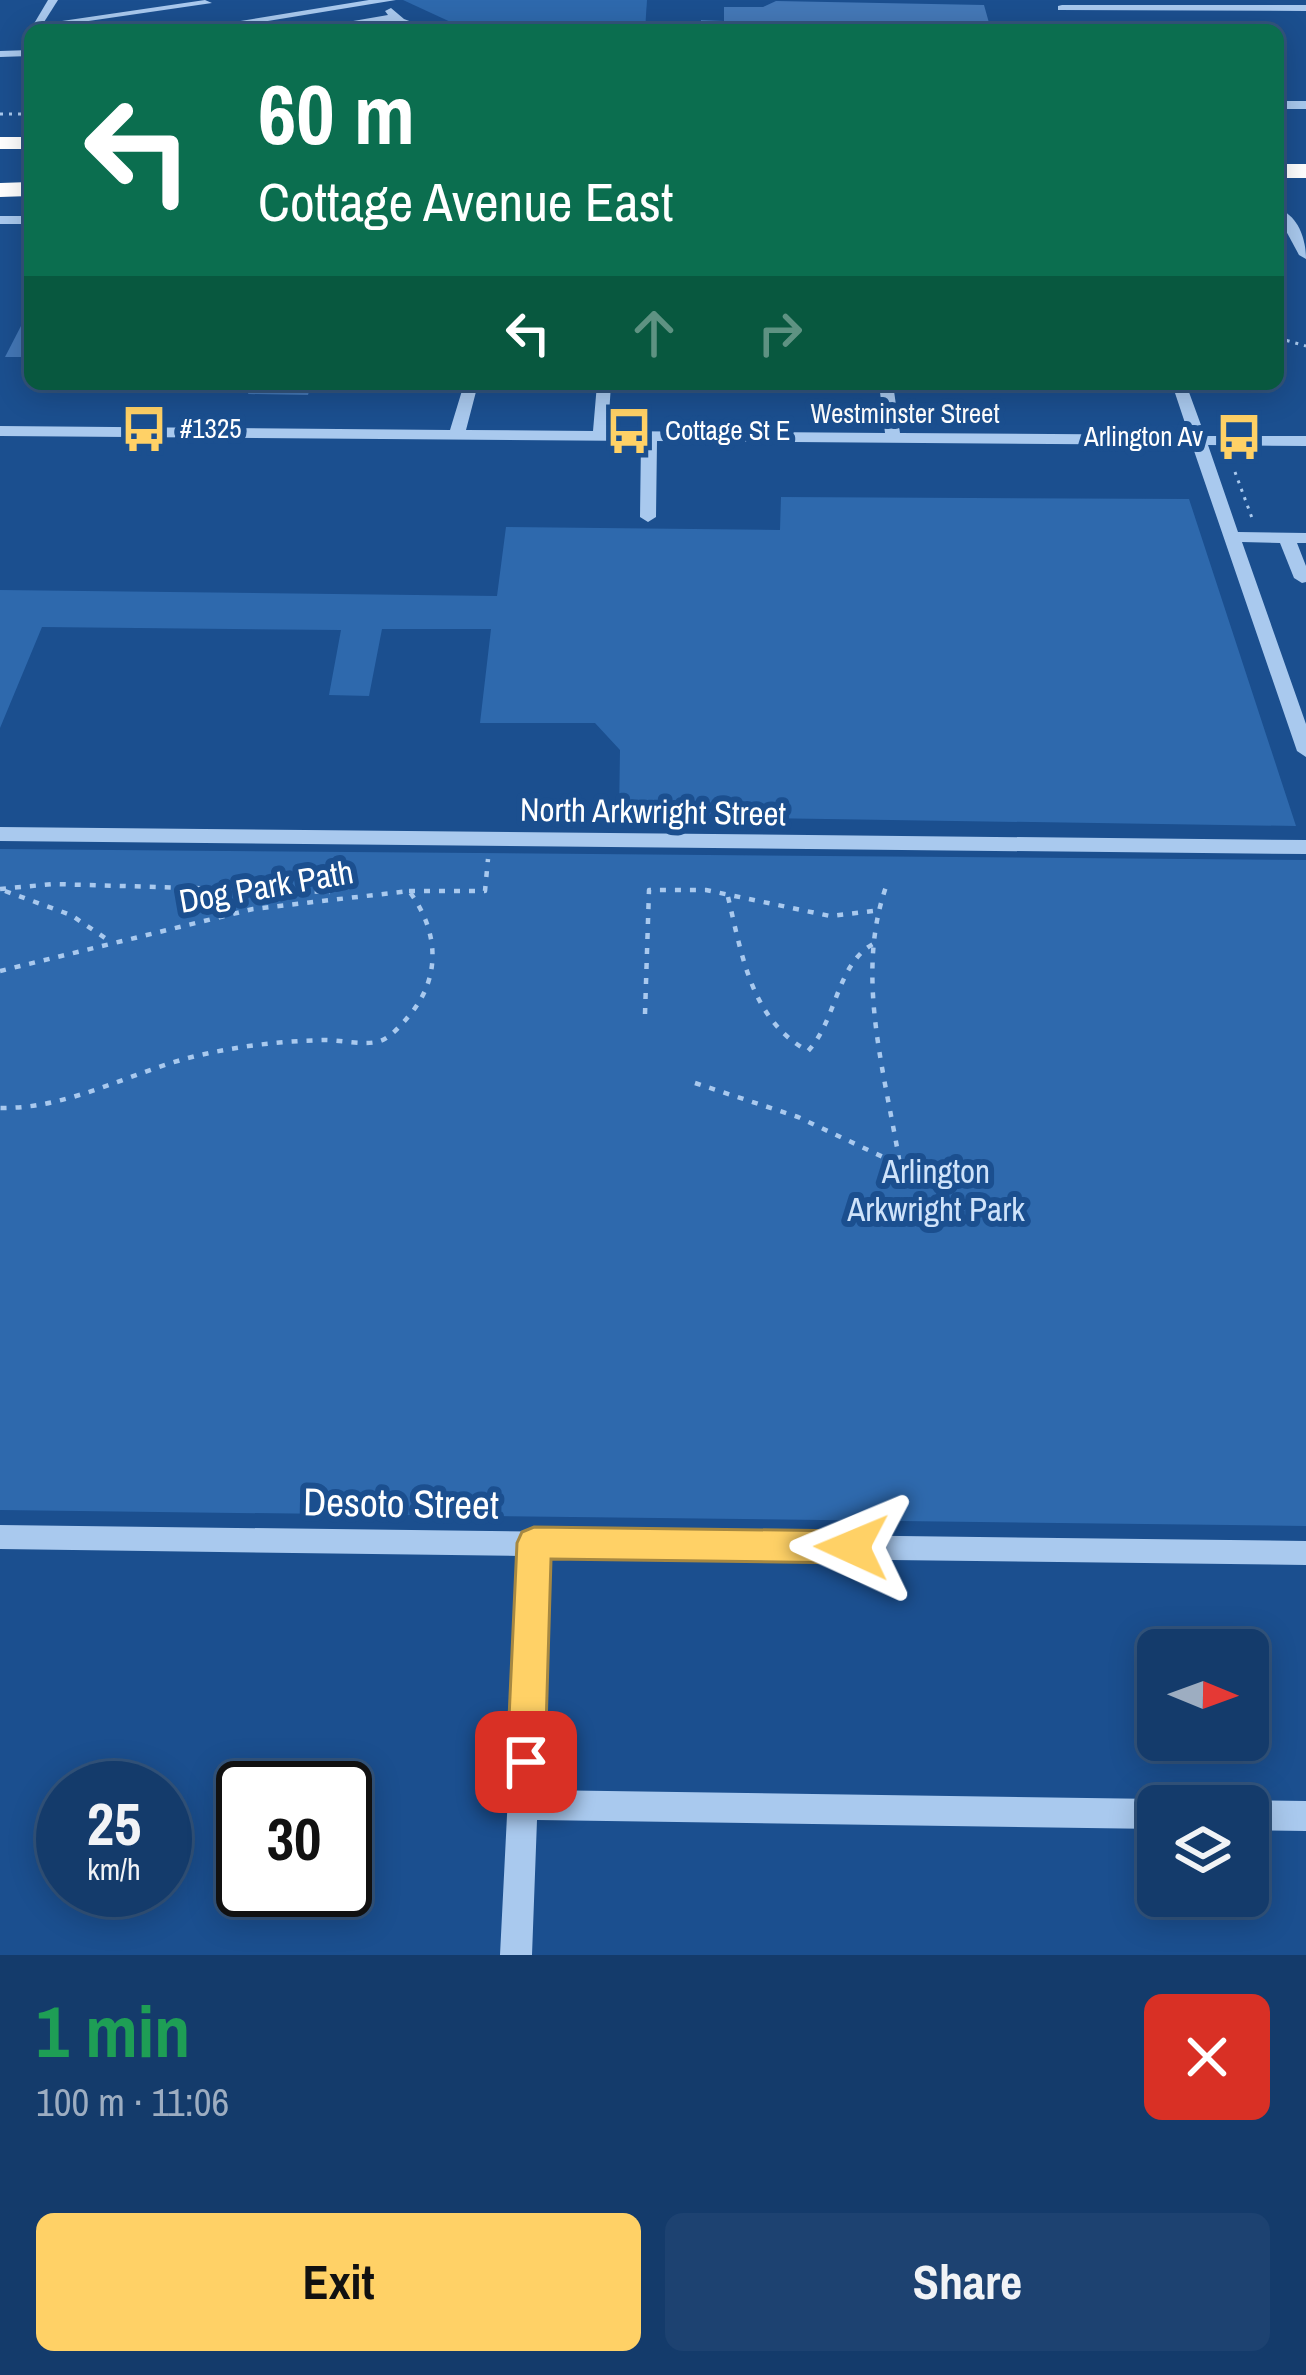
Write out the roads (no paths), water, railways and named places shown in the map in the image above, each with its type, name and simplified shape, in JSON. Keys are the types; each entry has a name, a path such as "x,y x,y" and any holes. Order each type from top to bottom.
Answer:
{"street":[{"path":"254,24 387,1 397,17"},
{"path":"78,24 206,2 212,17 235,24"},
{"path":"1060,4 1306,8"},
{"path":"349,24 397,17 413,24"},
{"path":"0,54 23,53"},
{"path":"1284,221 1306,255"},
{"path":"457,434 469,390"},
{"path":"600,435 604,390"},
{"path":"887,390 892,437"},
{"path":"1181,390 1306,751"},
{"name":"Westminster Street","path":"0,431 1306,441"},
{"path":"648,517 649,436"},
{"path":"1230,537 1296,538 1302,578"},
{"name":"North Arkwright Street","path":"0,834 1306,847"},
{"name":"Desoto Street","path":"0,1537 1306,1553"},
{"path":"516,1955 534,1543"},
{"path":"524,1805 1137,1814"},
{"path":"1269,1815 1306,1816"}],"place":[{"name":"#1325","path":"144,429"},
{"name":"Cottage St E","path":"629,431"},
{"name":"Arlington Av","path":"1239,437"}],"park label":[{"name":"Arlington Arkwright Park","path":"936,1190"}]}
